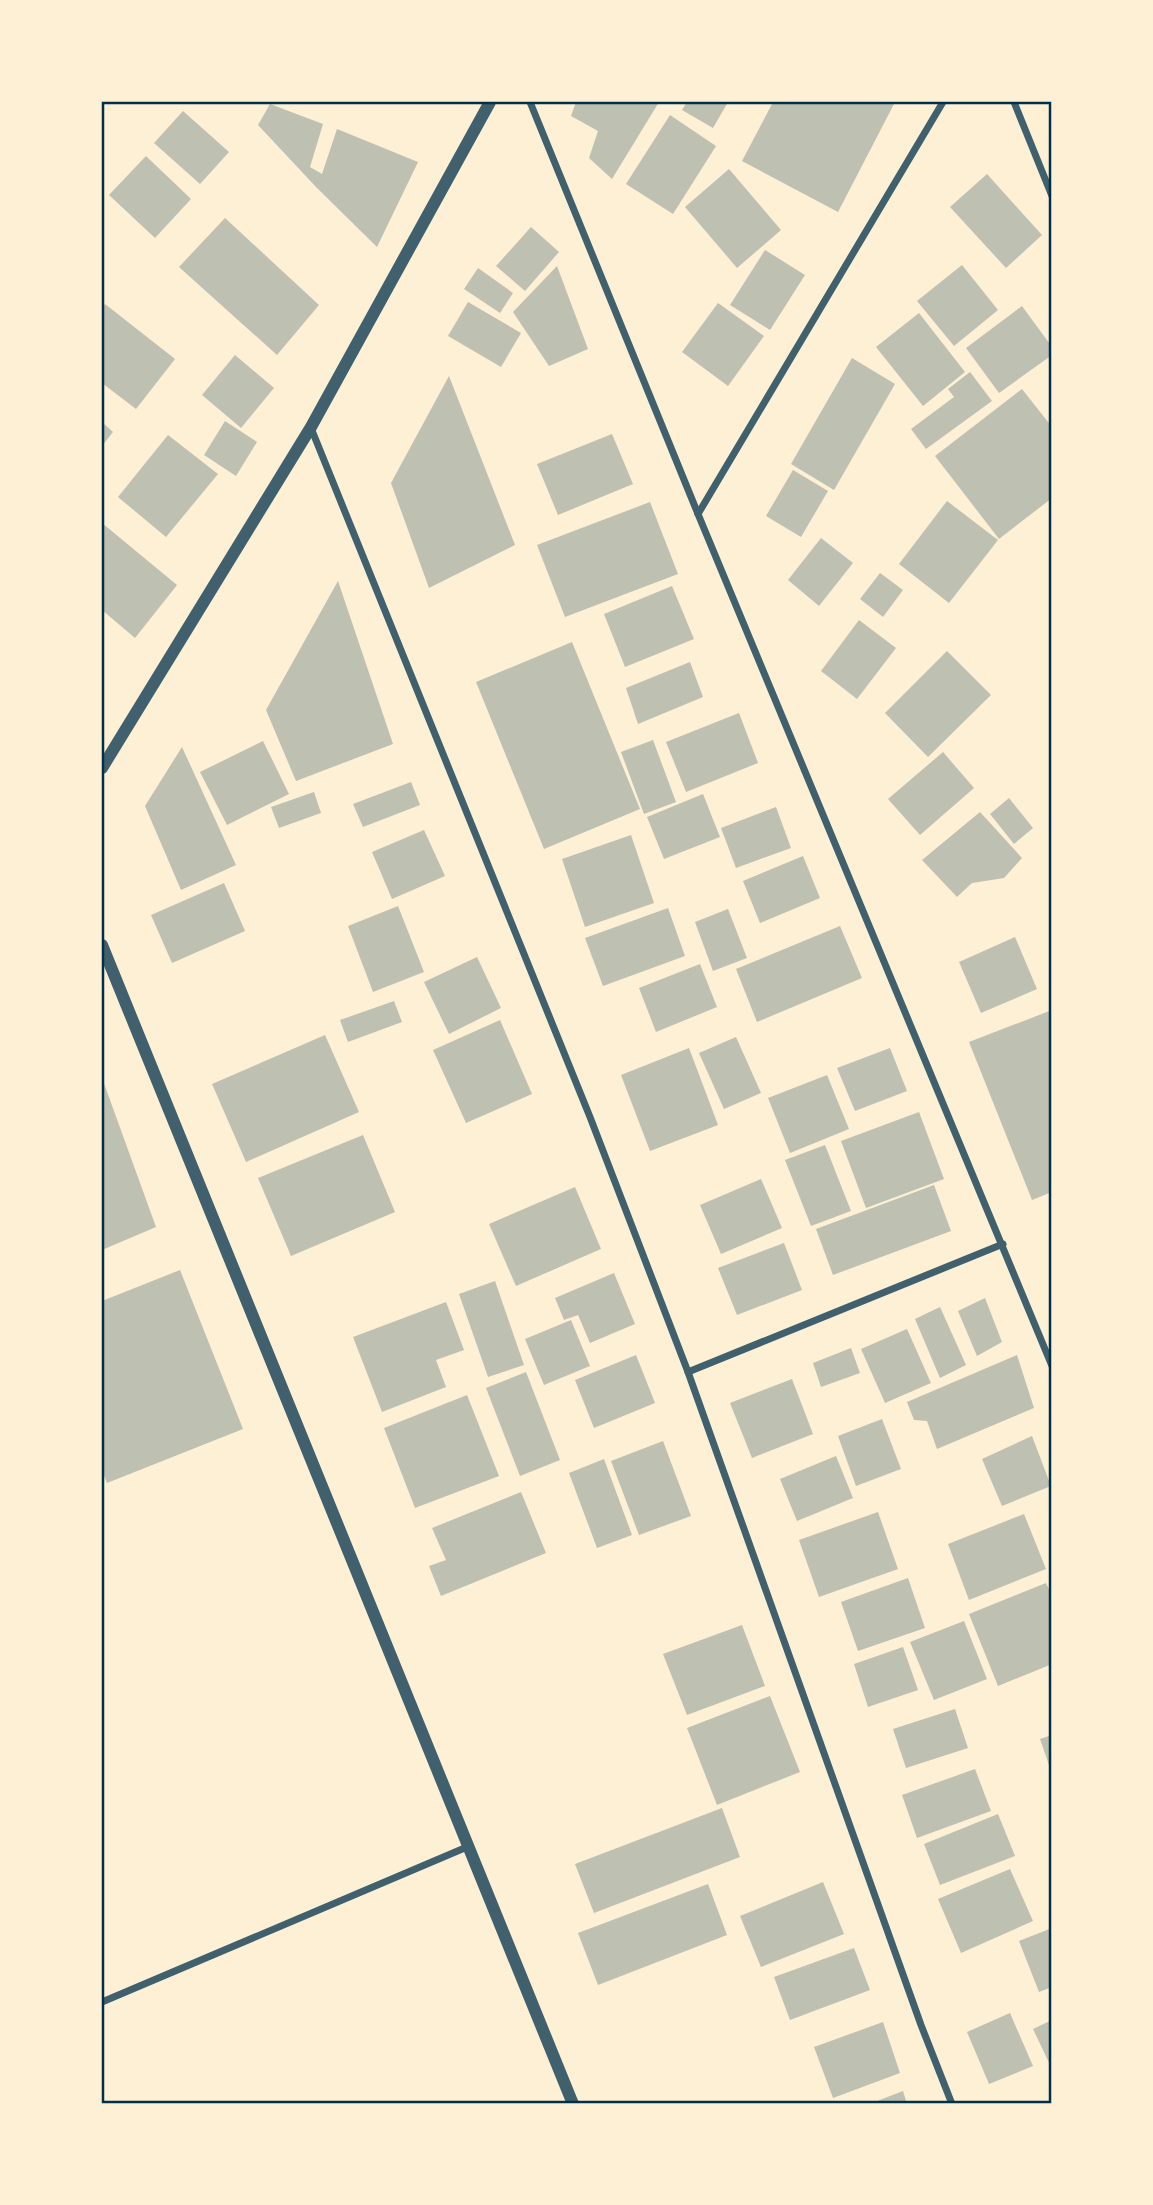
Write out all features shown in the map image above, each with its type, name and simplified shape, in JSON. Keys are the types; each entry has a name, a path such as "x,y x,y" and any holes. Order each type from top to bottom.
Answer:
{"street":[{"path":"102,768 311,427 490,102"},
{"path":"530,102 1052,1366"},
{"path":"698,514 943,102"},
{"path":"1014,102 1052,196"},
{"path":"311,427 585,1104 688,1372 921,2025 952,2104"},
{"path":"102,945 573,2104"},
{"path":"688,1372 1003,1244"},
{"path":"102,2002 467,1847"}],"building":[{"path":"576,102 659,102 612,179 589,158 598,131 571,116"},
{"path":"687,102 728,102 713,128 682,110"},
{"path":"773,102 894,104 838,212 742,161"},
{"path":"270,104 323,124 310,167 322,174 337,129 418,162 377,247 258,125"},
{"path":"183,111 229,152 200,184 154,143"},
{"path":"670,115 716,146 673,214 626,184"},
{"path":"146,156 191,199 155,238 109,195"},
{"path":"729,169 781,230 737,268 685,207"},
{"path":"987,174 1042,235 1006,268 950,207"},
{"path":"225,218 319,305 277,355 179,267"},
{"path":"531,227 559,252 525,291 496,266"},
{"path":"765,250 805,275 770,330 730,305"},
{"path":"962,265 998,310 954,346 917,301"},
{"path":"557,266 588,349 549,366 513,312"},
{"path":"478,268 513,293 500,313 464,289"},
{"path":"468,302 521,333 501,367 448,336"},
{"path":"718,303 764,336 728,386 682,352"},
{"path":"105,304 175,359 136,409 102,383 102,309"},
{"path":"1022,306 1052,347 1052,355 999,393 966,348"},
{"path":"919,313 965,372 923,406 876,347"},
{"path":"235,355 274,388 241,428 202,395"},
{"path":"852,358 895,384 834,490 791,464"},
{"path":"970,372 992,401 926,449 911,429 954,397 948,389"},
{"path":"449,376 515,545 429,588 391,483"},
{"path":"1022,389 1052,427 1052,498 999,539 935,456"},
{"path":"225,421 257,442 236,476 204,455"},
{"path":"102,422 113,432 102,446"},
{"path":"612,434 633,484 558,515 537,464"},
{"path":"168,435 218,474 166,537 118,497"},
{"path":"793,470 828,491 801,537 766,516"},
{"path":"947,501 998,540 949,603 899,564"},
{"path":"650,502 678,574 565,617 537,545"},
{"path":"102,523 177,585 135,638 102,610"},
{"path":"821,538 853,563 819,606 788,580"},
{"path":"880,573 903,590 883,617 860,599"},
{"path":"338,581 393,744 296,781 266,710"},
{"path":"672,586 694,639 625,667 604,614"},
{"path":"859,620 896,648 857,699 821,671"},
{"path":"572,642 640,809 544,849 476,682"},
{"path":"947,651 991,695 928,757 885,713"},
{"path":"690,662 703,697 638,724 626,688"},
{"path":"739,713 758,763 686,792 666,742"},
{"path":"653,740 676,802 644,814 621,752"},
{"path":"263,741 289,794 227,825 200,772"},
{"path":"182,747 236,865 181,890 145,806"},
{"path":"943,752 974,788 920,835 888,799"},
{"path":"411,782 420,805 363,827 353,804"},
{"path":"314,792 321,813 279,828 271,807"},
{"path":"703,794 720,837 664,859 647,817"},
{"path":"1009,798 1033,828 1014,844 990,814"},
{"path":"776,807 791,848 736,868 721,828"},
{"path":"980,812 1022,858 1004,878 972,883 957,897 922,860"},
{"path":"424,830 445,876 392,899 372,852"},
{"path":"631,835 654,903 585,927 562,859"},
{"path":"803,856 820,898 760,923 743,881"},
{"path":"224,883 245,931 172,963 151,915"},
{"path":"398,906 424,972 373,992 348,926"},
{"path":"668,908 685,956 603,986 585,938"},
{"path":"728,909 747,958 713,971 695,922"},
{"path":"840,926 862,978 757,1022 736,969"},
{"path":"1015,937 1037,989 981,1013 959,962"},
{"path":"477,957 501,1008 449,1034 424,982"},
{"path":"700,964 717,1007 656,1032 639,988"},
{"path":"394,1001 402,1022 348,1042 340,1020"},
{"path":"1052,1010 1052,1192 1032,1200 969,1042"},
{"path":"500,1020 532,1094 466,1123 433,1050"},
{"path":"325,1035 359,1112 246,1162 212,1084"},
{"path":"736,1037 761,1093 724,1109 699,1053"},
{"path":"689,1048 718,1125 650,1151 621,1075"},
{"path":"890,1048 907,1091 855,1111 837,1068"},
{"path":"827,1075 849,1129 790,1153 768,1098"},
{"path":"102,1078 156,1227 102,1250"},
{"path":"919,1112 944,1179 866,1208 841,1141"},
{"path":"363,1135 395,1212 291,1256 258,1178"},
{"path":"825,1145 851,1211 811,1226 785,1160"},
{"path":"761,1179 782,1228 721,1254 700,1205"},
{"path":"934,1185 951,1231 833,1275 816,1229"},
{"path":"575,1187 601,1249 516,1286 489,1224"},
{"path":"784,1243 802,1290 737,1315 718,1268"},
{"path":"180,1270 243,1429 107,1483 102,1470 102,1301"},
{"path":"614,1273 635,1324 590,1343 578,1315 564,1320 555,1298"},
{"path":"495,1281 524,1365 488,1377 459,1294"},
{"path":"985,1298 1002,1342 977,1356 958,1311"},
{"path":"446,1302 464,1350 436,1360 446,1387 382,1412 353,1337"},
{"path":"940,1307 966,1365 940,1378 915,1319"},
{"path":"571,1320 590,1366 544,1385 525,1339"},
{"path":"907,1329 931,1383 885,1403 861,1349"},
{"path":"851,1348 860,1373 821,1387 813,1363"},
{"path":"636,1355 655,1403 594,1428 575,1380"},
{"path":"1017,1355 1034,1408 937,1449 927,1421 914,1420 907,1402"},
{"path":"526,1372 560,1460 520,1476 486,1388"},
{"path":"792,1379 813,1434 752,1458 730,1403"},
{"path":"467,1395 499,1476 415,1508 384,1428"},
{"path":"882,1419 901,1469 856,1486 838,1436"},
{"path":"1032,1436 1051,1486 1002,1506 982,1459"},
{"path":"663,1441 691,1516 639,1535 611,1461"},
{"path":"836,1456 853,1498 797,1521 780,1479"},
{"path":"604,1459 632,1535 597,1548 569,1473"},
{"path":"521,1492 546,1553 441,1596 429,1566 446,1560 432,1528"},
{"path":"878,1512 898,1569 819,1597 799,1540"},
{"path":"1024,1514 1046,1569 969,1600 948,1544"},
{"path":"908,1578 925,1628 858,1651 841,1602"},
{"path":"1046,1583 1052,1596 1052,1664 998,1686 969,1614"},
{"path":"964,1621 987,1679 934,1700 910,1642"},
{"path":"742,1625 765,1686 687,1715 663,1654"},
{"path":"903,1647 918,1690 868,1707 854,1664"},
{"path":"770,1696 800,1772 717,1805 687,1728"},
{"path":"955,1709 968,1748 906,1768 893,1729"},
{"path":"1052,1735 1052,1771 1051,1771 1040,1739"},
{"path":"975,1769 991,1811 917,1838 902,1795"},
{"path":"722,1808 740,1857 594,1913 575,1864"},
{"path":"998,1814 1015,1856 940,1885 924,1844"},
{"path":"1010,1869 1033,1921 961,1953 938,1899"},
{"path":"823,1882 844,1934 761,1967 740,1916"},
{"path":"708,1884 727,1935 598,1985 578,1933"},
{"path":"1052,1928 1052,1987 1039,1992 1019,1941"},
{"path":"854,1948 870,1990 790,2020 774,1977"},
{"path":"1010,2013 1033,2066 989,2084 967,2032"},
{"path":"1052,2020 1052,2069 1033,2029"},
{"path":"883,2022 900,2073 833,2098 814,2047"},
{"path":"903,2091 907,2104 872,2104 872,2103"}]}
